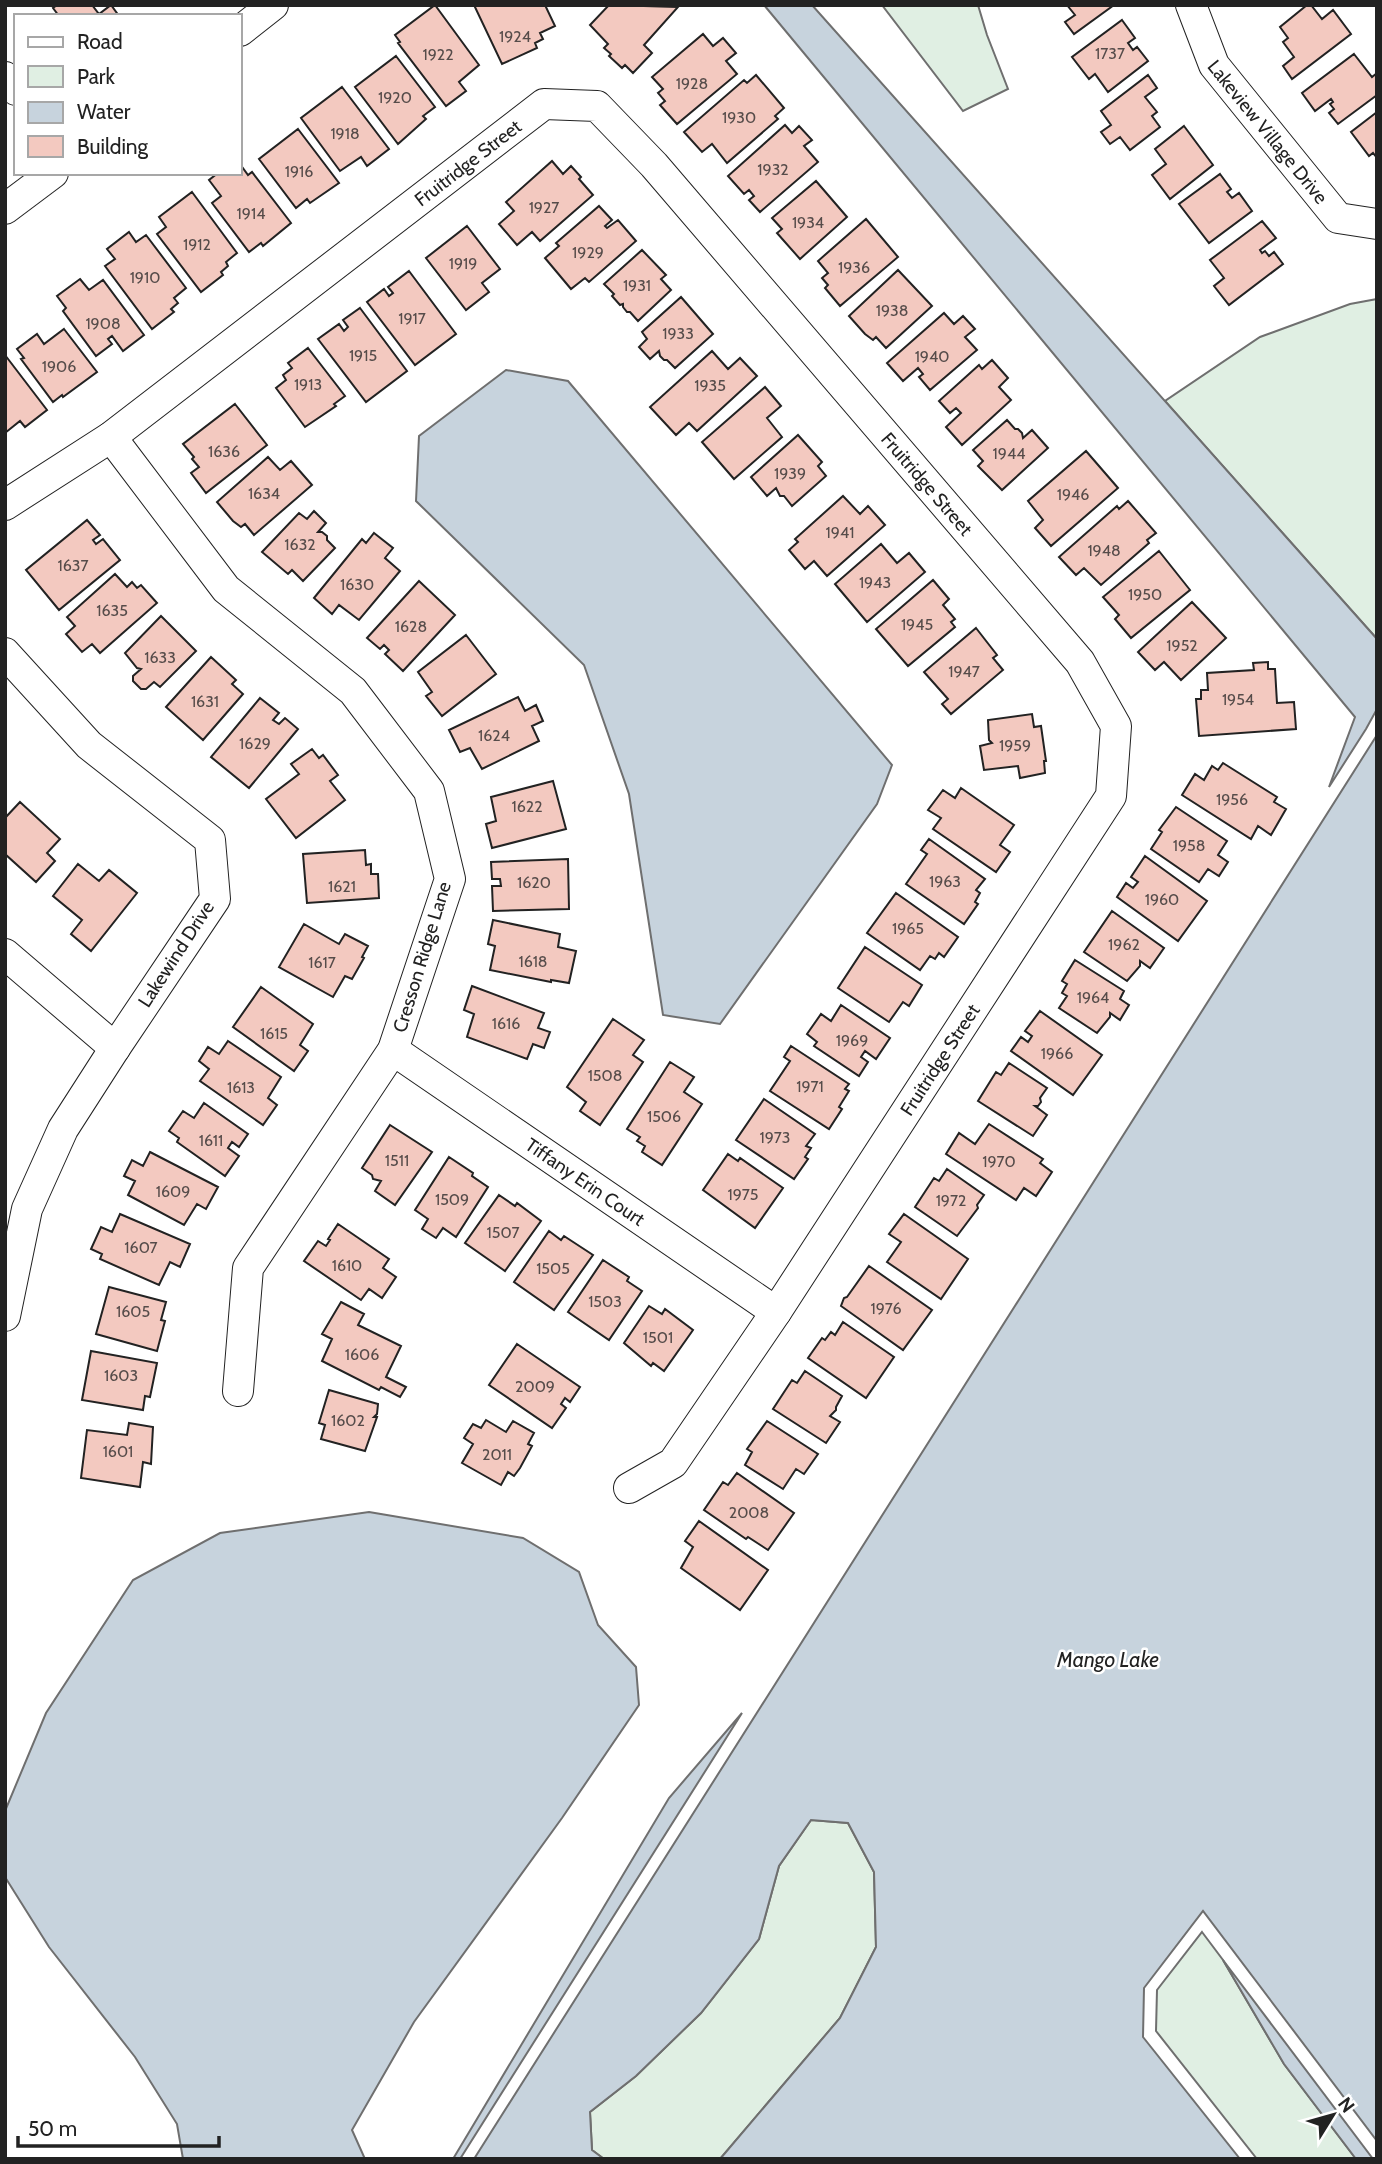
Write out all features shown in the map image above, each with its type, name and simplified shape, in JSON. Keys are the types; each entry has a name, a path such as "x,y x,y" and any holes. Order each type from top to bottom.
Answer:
{"street":[{"path":"242,29 273,5"},
{"name":"Lakeview Village Drive","path":"1191,5 1214,65 1339,218 1377,224"},
{"name":"Fruitridge Street","path":"5,505 111,437 544,104 597,106 654,166 1080,662 1116,726 1111,796 776,1312 673,1463 629,1488"},
{"path":"5,209 50,175"},
{"name":"Cresson Ridge Lane","path":"111,437 226,589 353,691 429,791 450,879 393,1050 248,1268 239,1391"},
{"name":"Lakewind Drive","path":"5,653 89,745 210,839 215,899 63,1129 27,1209 5,1316"},
{"path":"5,954 115,1048"},
{"name":"Tiffany Erin Court","path":"393,1050 776,1312"}],"green space":[{"path":"882,5 978,5 1008,89 963,111"},
{"path":"1377,299 1377,639 1165,401 1260,337 1350,304"},
{"path":"811,1820 848,1823 874,1872 876,1947 840,2018 720,2159 604,2159 592,2150 590,2112 636,2076 701,2013 759,1939 779,1866"},
{"path":"1202,1932 1223,1960 1284,2064 1356,2159 1257,2159 1156,2031 1157,1990"}],"water":[{"path":"764,5 812,5 1377,639 1377,709 1329,787 1355,717"},
{"path":"506,370 568,381 892,765 877,804 720,1024 663,1015 629,794 584,665 416,501 419,436"},
{"name":"Mango Lake","path":"1377,735 1377,2141 1203,1911 1144,1988 1143,2037 1240,2159 720,2159 840,2018 876,1947 874,1872 848,1823 811,1820 779,1866 759,1939 701,2013 636,2076 590,2112 592,2150 604,2159 474,2159"},
{"path":"369,1512 523,1538 579,1572 598,1625 636,1667 639,1705 562,1818 414,2022 352,2130 365,2159 183,2159 177,2124 135,2057 49,1947 5,1877 5,1811 46,1713 133,1580 220,1533"},
{"path":"742,1713 460,2159 453,2159 669,1798"},
{"path":"1223,1960 1373,2159 1356,2159 1284,2064"}],"building":[{"path":"57,5 92,5 99,14 58,14 53,8"},
{"path":"111,5 118,14 99,14"},
{"path":"435,5 479,65 459,82 466,91 446,106 398,43 400,42 395,35"},
{"path":"474,5 545,5 555,26 540,33 543,39 535,43 537,48 502,64"},
{"path":"609,5 678,7 644,45 652,53 633,73 625,65 622,68 609,56 611,54 604,48 608,44 590,25"},
{"path":"1067,5 1114,5 1074,34 1065,22 1075,15"},
{"path":"1307,5 1311,5 1322,19 1333,10 1351,34 1292,79 1283,66 1294,57 1283,42 1288,38 1280,27"},
{"path":"1122,20 1135,38 1128,43 1133,50 1137,47 1148,61 1108,92 1095,74 1089,79 1072,57"},
{"path":"703,34 713,46 723,38 736,53 726,61 737,74 677,124 660,105 665,101 658,93 663,89 652,77"},
{"path":"1354,54 1372,77 1377,73 1377,95 1338,124 1329,113 1334,109 1330,104 1333,102 1331,99 1315,111 1302,93"},
{"path":"396,56 435,107 423,116 426,119 398,144 355,87"},
{"path":"756,75 784,108 775,116 778,119 727,163 712,144 702,152 684,132 744,80 747,83"},
{"path":"1148,75 1157,88 1145,97 1157,112 1152,116 1160,127 1130,150 1120,137 1110,144 1101,132 1111,125 1101,111"},
{"path":"342,87 389,149 367,166 361,157 340,171 301,118"},
{"path":"1377,112 1377,158 1373,153 1369,156 1351,132"},
{"path":"785,125 792,133 799,126 812,140 804,146 818,162 760,212 749,200 754,196 749,190 744,194 728,176"},
{"path":"1184,126 1213,165 1170,199 1152,175 1166,164 1155,149"},
{"path":"298,129 339,183 310,203 307,199 296,208 259,159"},
{"path":"552,161 563,174 571,166 593,195 540,241 532,232 517,245 499,224 514,211 506,202"},
{"path":"242,167 248,175 252,172 291,223 263,246 261,243 249,252 212,203 221,196 209,180 215,175 242,175"},
{"path":"1220,174 1231,189 1227,192 1232,198 1239,193 1252,211 1209,243 1179,204"},
{"path":"816,181 847,217 800,259 777,233 782,229 772,218"},
{"path":"192,192 237,253 226,262 228,266 221,272 223,275 201,292 157,234 166,227 159,217"},
{"path":"599,206 612,220 605,226 607,228 618,220 636,241 589,282 585,278 571,289 545,258 559,246 556,243"},
{"path":"866,219 898,257 840,306 825,288 828,285 822,278 828,273 818,261"},
{"path":"1262,221 1276,238 1260,250 1269,256 1274,252 1283,264 1229,305 1214,286 1224,278 1210,260"},
{"path":"467,226 500,269 482,283 489,292 466,310 426,258"},
{"path":"129,232 136,242 146,235 186,288 174,298 178,303 171,309 174,312 152,329 105,266 115,259 107,249"},
{"path":"642,250 666,275 661,279 671,290 638,321 627,312 623,304 620,305 604,284"},
{"path":"898,270 932,306 886,348 876,337 873,340 865,334 849,316"},
{"path":"409,271 456,334 415,365 367,302 384,289 389,296 393,293 388,287"},
{"path":"80,279 89,290 103,280 144,335 123,351 112,336 108,339 112,344 96,356 63,311 66,308 57,296"},
{"path":"681,297 713,334 675,368 660,356 659,351 650,359 639,347 647,339 642,332"},
{"path":"360,308 407,371 366,402 318,339 339,324 344,331 348,327 343,320"},
{"path":"944,313 954,324 963,316 975,329 965,337 977,350 930,390 919,377 923,374 918,368 903,381 887,363"},
{"path":"64,329 97,372 53,402 21,359 24,358 17,349 37,334 44,344"},
{"path":"308,348 345,396 334,404 336,406 305,427 276,388 286,380 283,375 292,368 288,363"},
{"path":"712,351 728,369 740,358 757,376 697,431 689,423 676,435 650,407"},
{"path":"5,355 47,410 25,427 20,421 5,433"},
{"path":"992,360 1008,378 999,387 1011,400 962,445 946,427 961,413 956,408 950,413 939,401 979,365 982,369"},
{"path":"765,387 781,406 767,418 782,437 734,479 702,442"},
{"path":"235,404 267,445 206,493 191,473 199,467 183,444"},
{"path":"1007,420 1022,433 1023,438 1032,430 1048,448 1002,490 978,466 983,461 973,450"},
{"path":"798,435 822,462 818,466 826,476 792,506 784,496 780,496 776,488 767,496 751,477"},
{"path":"1086,451 1118,488 1051,546 1035,528 1043,520 1028,501"},
{"path":"268,457 280,470 291,461 312,485 254,535 245,524 241,527 233,521 217,502"},
{"path":"843,496 860,514 868,506 885,525 827,576 814,561 805,569 789,550 798,542 795,539"},
{"path":"1128,501 1156,533 1147,540 1149,543 1101,585 1084,568 1076,575 1059,557 1117,506 1119,509"},
{"path":"314,511 326,523 318,532 327,536 327,540 335,548 303,581 292,570 288,574 262,552 299,513 307,519"},
{"path":"87,520 100,535 93,540 96,544 103,539 120,560 59,610 26,570"},
{"path":"374,533 393,548 385,558 400,571 359,620 339,605 332,614 314,598 362,539 366,543"},
{"path":"881,544 897,563 909,553 925,572 867,622 835,584"},
{"path":"1159,551 1190,590 1131,638 1115,619 1119,615 1103,597"},
{"path":"115,574 127,587 132,582 137,588 141,585 157,603 100,653 92,644 82,652 66,634 75,626 67,617"},
{"path":"933,580 949,599 943,605 955,619 951,622 955,627 908,666 876,629"},
{"path":"419,581 455,615 403,671 385,654 389,650 384,645 380,649 367,638"},
{"path":"1192,602 1226,638 1181,680 1164,662 1155,670 1138,652"},
{"path":"161,616 196,651 160,687 154,682 146,689 141,689 133,681 133,676 141,669 137,668 125,653"},
{"path":"976,628 997,655 993,658 1003,670 951,714 942,704 948,699 924,672"},
{"path":"466,635 496,674 442,716 426,696 432,692 418,672"},
{"path":"211,657 236,680 232,684 243,694 203,740 166,707"},
{"path":"1268,662 1268,669 1275,669 1277,703 1294,702 1296,729 1199,736 1196,699 1201,699 1201,690 1208,690 1207,673 1254,670 1253,663"},
{"path":"518,697 525,711 536,705 543,721 532,726 539,741 482,769 470,748 460,752 449,730"},
{"path":"260,698 279,713 273,720 279,724 285,718 298,729 249,788 211,757"},
{"path":"1032,714 1034,727 1041,726 1045,773 1020,778 1018,766 984,770 980,746 992,743 989,740 988,720"},
{"path":"312,749 319,758 323,755 338,775 330,781 345,800 296,838 266,799 299,774 291,764"},
{"path":"1223,763 1277,797 1274,802 1286,809 1271,835 1258,826 1251,839 1182,795 1195,774 1204,780 1212,766 1218,770"},
{"path":"553,781 566,829 492,848 486,824 496,821 491,797"},
{"path":"961,788 1014,825 1000,845 1010,852 996,872 933,829 941,818 928,810 943,790 955,798"},
{"path":"20,802 60,839 47,853 55,861 36,882 5,856 5,818"},
{"path":"1176,807 1227,841 1218,855 1228,862 1219,876 1208,869 1199,882 1151,849 1162,832 1159,830"},
{"path":"929,839 985,879 976,890 980,893 975,902 978,904 964,924 906,884 927,854 921,850"},
{"path":"365,850 366,865 371,864 371,874 378,874 379,898 307,903 303,854"},
{"path":"1145,856 1207,901 1178,941 1117,897 1126,883 1133,888 1138,882 1131,877"},
{"path":"568,859 569,909 493,911 492,886 501,886 500,879 492,879 491,862"},
{"path":"78,864 99,881 109,870 137,893 91,951 71,934 82,920 53,896"},
{"path":"896,893 958,937 944,957 939,953 935,959 930,956 920,970 867,933"},
{"path":"1112,911 1164,948 1150,968 1140,961 1140,966 1127,981 1084,952"},
{"path":"493,920 560,934 558,947 576,951 569,983 490,970 495,946 488,944"},
{"path":"304,924 339,944 345,934 368,946 352,979 345,976 333,997 279,967"},
{"path":"865,947 922,985 909,1006 903,1002 889,1022 838,988"},
{"path":"1075,960 1124,991 1120,999 1129,1005 1120,1020 1110,1013 1110,1017 1097,1033 1059,1008 1067,996 1062,993 1067,984 1062,981"},
{"path":"472,986 544,1013 538,1028 550,1032 544,1048 533,1044 527,1059 467,1037 474,1014 464,1010"},
{"path":"261,987 313,1024 300,1045 308,1051 294,1071 233,1027"},
{"path":"841,1005 890,1038 876,1059 865,1051 861,1057 868,1062 859,1076 814,1046 817,1042 807,1034 821,1014 831,1021"},
{"path":"1040,1011 1102,1055 1073,1095 1011,1051 1021,1037 1028,1042 1032,1036 1025,1031"},
{"path":"613,1019 644,1040 633,1055 643,1062 600,1125 580,1111 586,1102 567,1087"},
{"path":"228,1041 281,1077 268,1098 277,1105 263,1125 200,1081 209,1069 199,1061 208,1047 219,1054"},
{"path":"791,1046 849,1084 845,1089 849,1091 839,1107 842,1109 829,1129 770,1091 790,1061 784,1057"},
{"path":"670,1062 694,1077 684,1092 702,1104 662,1165 642,1152 645,1146 637,1141 640,1137 627,1129"},
{"path":"1009,1063 1047,1088 1040,1098 1041,1102 1035,1106 1047,1115 1033,1136 978,1101 996,1072 1001,1075"},
{"path":"764,1099 815,1134 806,1146 811,1148 805,1157 808,1159 794,1179 736,1140"},
{"path":"204,1103 248,1134 239,1147 232,1142 228,1148 239,1156 225,1176 177,1142 179,1138 169,1131 183,1111 194,1118"},
{"path":"989,1124 1043,1159 1040,1163 1052,1172 1036,1196 1024,1188 1016,1200 946,1154 959,1133 975,1144"},
{"path":"390,1125 432,1152 395,1205 375,1191 381,1181 373,1179 372,1175 362,1168"},
{"path":"150,1152 218,1187 206,1209 197,1204 184,1225 128,1195 135,1181 124,1176 132,1160 143,1166"},
{"path":"728,1154 738,1161 740,1158 783,1188 755,1228 703,1190"},
{"path":"449,1157 488,1187 456,1237 443,1228 436,1238 422,1229 428,1219 415,1210"},
{"path":"947,1169 984,1195 977,1205 978,1208 957,1236 915,1207 934,1178 939,1181"},
{"path":"499,1195 515,1206 517,1203 541,1221 505,1271 465,1243"},
{"path":"120,1214 190,1244 180,1267 170,1262 159,1285 100,1259 102,1254 91,1249 101,1227 112,1232"},
{"path":"904,1214 968,1259 941,1299 887,1262 901,1242 889,1234"},
{"path":"338,1224 389,1259 383,1268 396,1277 382,1298 369,1289 361,1300 304,1261 318,1241 326,1246"},
{"path":"549,1231 561,1240 564,1236 593,1255 554,1310 514,1282"},
{"path":"603,1260 629,1277 627,1281 642,1291 609,1340 568,1312"},
{"path":"869,1266 932,1310 903,1350 841,1306 844,1298"},
{"path":"109,1287 166,1302 161,1320 165,1321 157,1351 96,1334"},
{"path":"341,1302 364,1314 358,1325 401,1346 386,1377 406,1387 400,1397 381,1387 379,1390 322,1361 332,1339 322,1334"},
{"path":"649,1306 662,1314 665,1309 693,1330 664,1371 653,1363 651,1366 624,1343"},
{"path":"843,1322 894,1357 866,1398 808,1358 822,1338 825,1340 831,1332 835,1335"},
{"path":"517,1344 580,1387 570,1402 565,1398 561,1404 566,1408 552,1428 489,1385"},
{"path":"91,1351 157,1363 150,1397 145,1396 143,1410 82,1400"},
{"path":"805,1371 842,1396 830,1416 840,1422 826,1443 773,1409 792,1380 797,1383"},
{"path":"329,1390 378,1404 374,1417 377,1417 365,1451 321,1439 325,1425 319,1423"},
{"path":"486,1420 506,1432 513,1421 534,1433 528,1444 532,1446 520,1468 514,1476 508,1472 501,1485 462,1463 473,1444 464,1438 473,1424 481,1428"},
{"path":"767,1421 818,1454 804,1474 796,1469 783,1489 745,1465 752,1452 747,1449"},
{"path":"129,1423 153,1427 151,1464 143,1462 140,1487 81,1478 87,1430 127,1435"},
{"path":"737,1473 794,1513 768,1550 748,1537 746,1539 704,1510 723,1482 728,1485"},
{"path":"699,1521 768,1570 740,1610 681,1568 693,1547 685,1541"}]}
